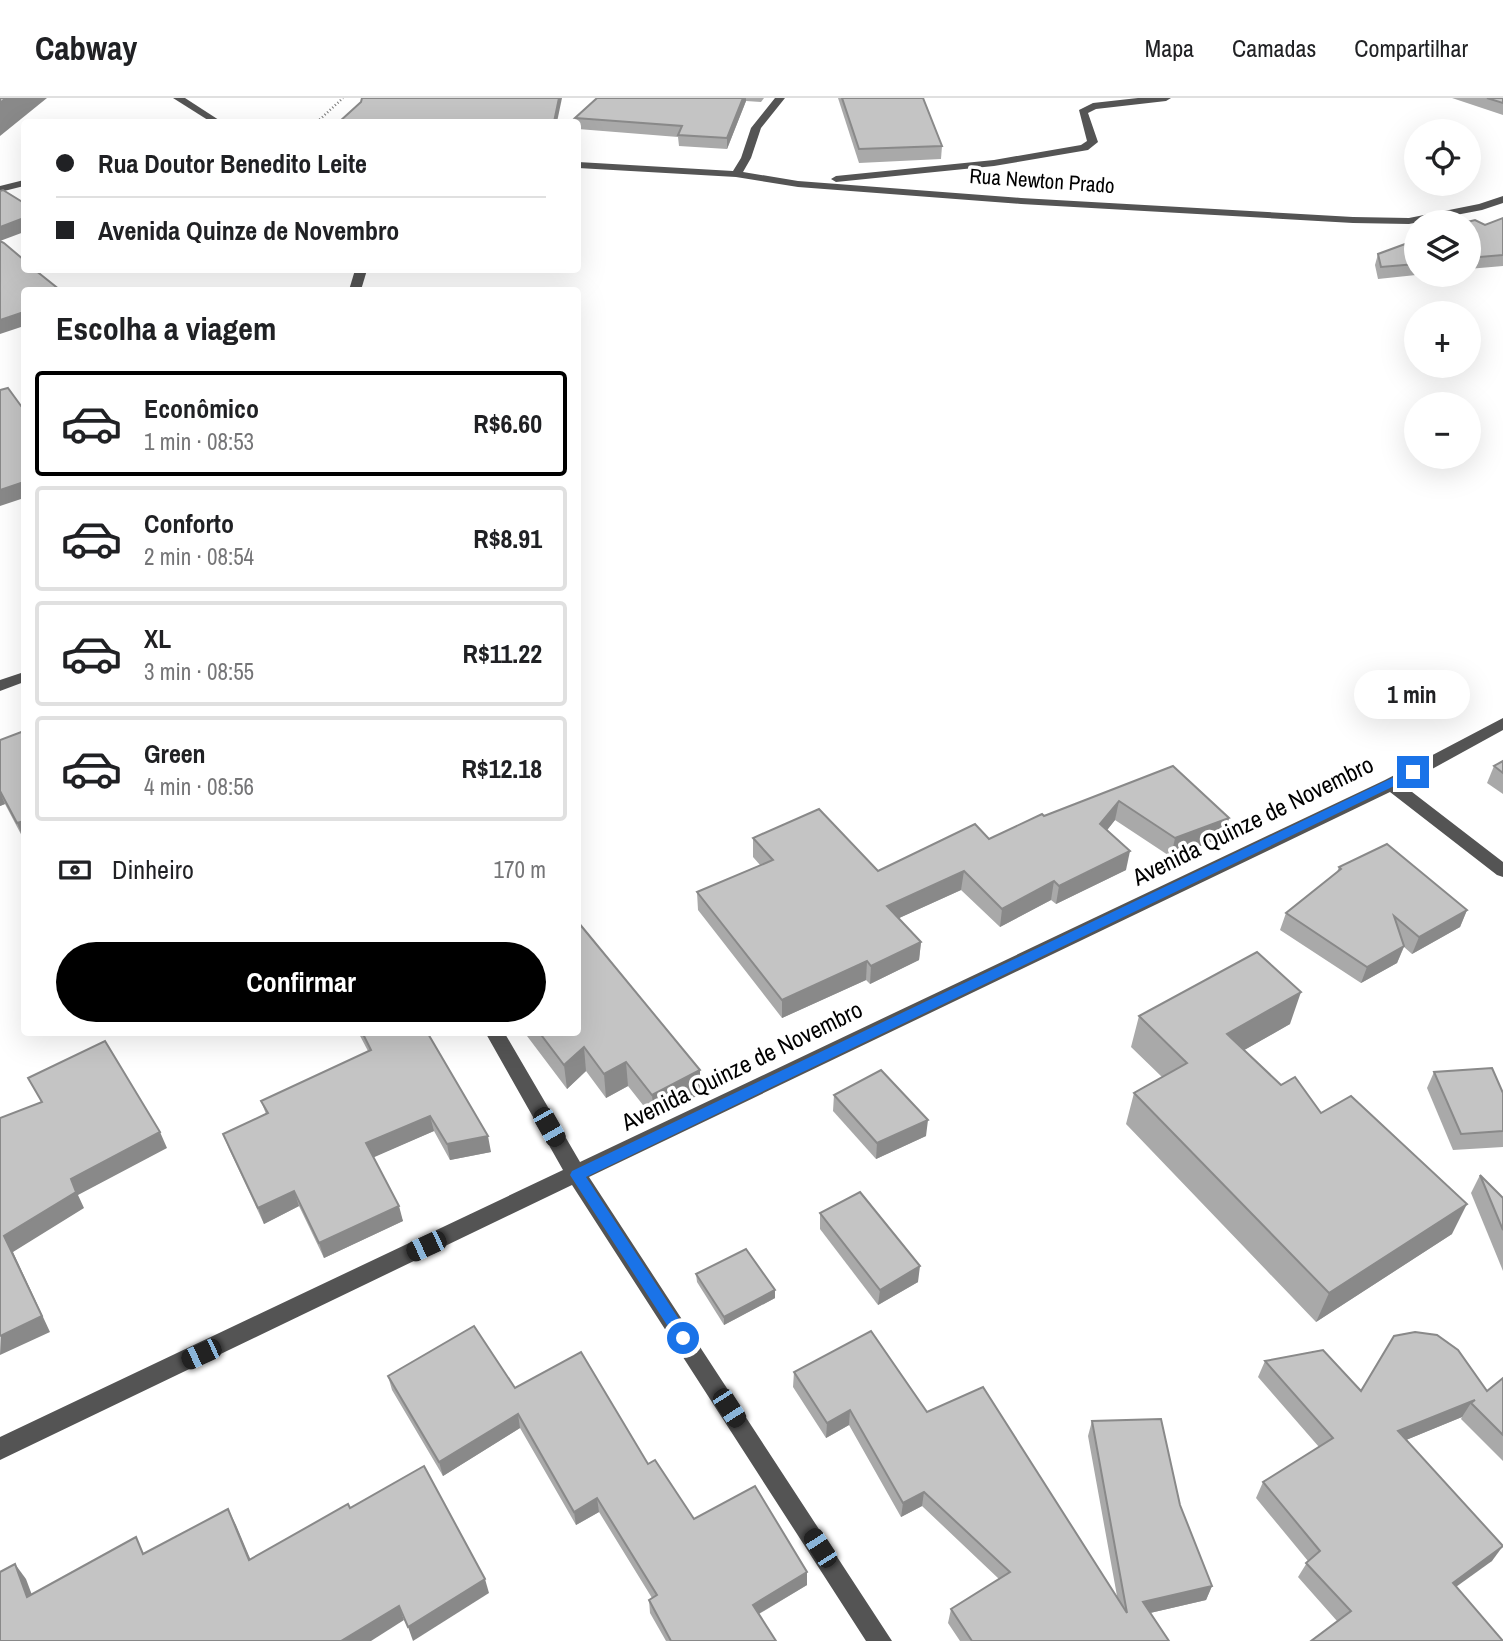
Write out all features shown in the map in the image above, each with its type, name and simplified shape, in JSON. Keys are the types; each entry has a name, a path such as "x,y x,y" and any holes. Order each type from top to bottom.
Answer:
{"street":[{"path":"736,174 746,158 757,128 780,98"},
{"path":"798,184 994,163 1084,148 1093,142 1083,112 1093,106 1166,98"},
{"path":"185,100 213,119"},
{"name":"Rua Newton Prado","path":"581,165 736,174 798,184 1353,220 1409,221 1482,207 1503,199"},
{"path":"0,189 21,184"},
{"path":"1482,207 1503,217"},
{"path":"0,686 21,678"},
{"name":"Avenida Quinze de Novembro","path":"0,1449 1391,784 1503,723"},
{"path":"1391,784 1503,871"},
{"path":"496,1036 577,1175 880,1641"}],"path":[{"path":"320,119 343,98"}],"building":[{"path":"362,98 559,98 555,119 342,119"},
{"path":"597,98 743,98 727,138 678,135 682,126 575,118"},
{"path":"842,98 923,98 942,146 859,149"},
{"path":"1487,98 1503,98 1503,103"},
{"path":"3,190 21,201 21,219 0,227 0,191"},
{"path":"1503,218 1503,255 1481,257 1481,223 1485,225"},
{"path":"0,241 21,257 21,273 39,273 56,287 21,287 21,313 0,320"},
{"path":"1404,244 1404,265 1381,267 1378,254"},
{"path":"8,388 21,406 21,483 0,490 0,390"},
{"path":"21,732 21,822 17,823 0,791 0,740"},
{"path":"1503,761 1503,773 1494,766"},
{"path":"1173,766 1229,818 1175,838 1119,801 1100,824 1130,851 1059,886 1054,881 1002,909 964,871 887,906 921,942 871,966 867,961 782,1000 697,892 773,860 753,838 819,809 878,871 975,824 989,839 1042,814 1044,816"},
{"path":"1387,844 1467,910 1419,937 1394,916 1404,946 1367,967 1286,913 1341,869 1339,867"},
{"path":"581,926 700,1070 652,1095 626,1062 604,1074 584,1047 564,1065 542,1036 581,1036"},
{"path":"1257,952 1301,992 1227,1034 1281,1085 1295,1077 1321,1113 1351,1096 1467,1204 1329,1293 1134,1093 1187,1063 1139,1016"},
{"path":"364,1036 429,1036 488,1136 447,1144 430,1116 366,1143 399,1206 319,1243 294,1191 258,1208 223,1134 268,1113 261,1101 371,1050"},
{"path":"105,1041 160,1132 71,1179 76,1192 4,1236 42,1316 0,1336 0,1118 42,1102 28,1078"},
{"path":"1492,1068 1503,1093 1503,1131 1461,1134 1434,1072"},
{"path":"881,1070 928,1120 877,1143 834,1095"},
{"path":"1480,1175 1503,1198 1503,1230"},
{"path":"860,1192 920,1266 880,1290 820,1213"},
{"path":"746,1249 775,1290 724,1317 696,1274"},
{"path":"474,1326 515,1388 581,1352 648,1464 655,1460 694,1519 755,1486 807,1572 753,1605 776,1641 671,1641 649,1600 657,1595 597,1498 574,1512 518,1414 439,1462 388,1376"},
{"path":"871,1331 927,1412 983,1387 1127,1613 1092,1421 1161,1419 1180,1505 1212,1586 1143,1602 1169,1641 972,1641 951,1609 1010,1572 924,1492 903,1503 850,1410 827,1423 794,1372"},
{"path":"1415,1332 1437,1335 1458,1350 1487,1391 1503,1378 1503,1435 1471,1403 1475,1400 1398,1431 1503,1546 1453,1583 1503,1641 1311,1641 1351,1611 1306,1563 1320,1551 1263,1482 1333,1438 1265,1361 1323,1350 1361,1391 1394,1336"},
{"path":"424,1466 485,1579 408,1627 399,1606 341,1641 0,1641 0,1572 15,1564 27,1597 136,1537 143,1554 228,1509 249,1560 348,1504 350,1508"}],"route":[{"path":"683,1338 577,1175 1413,772"}]}
